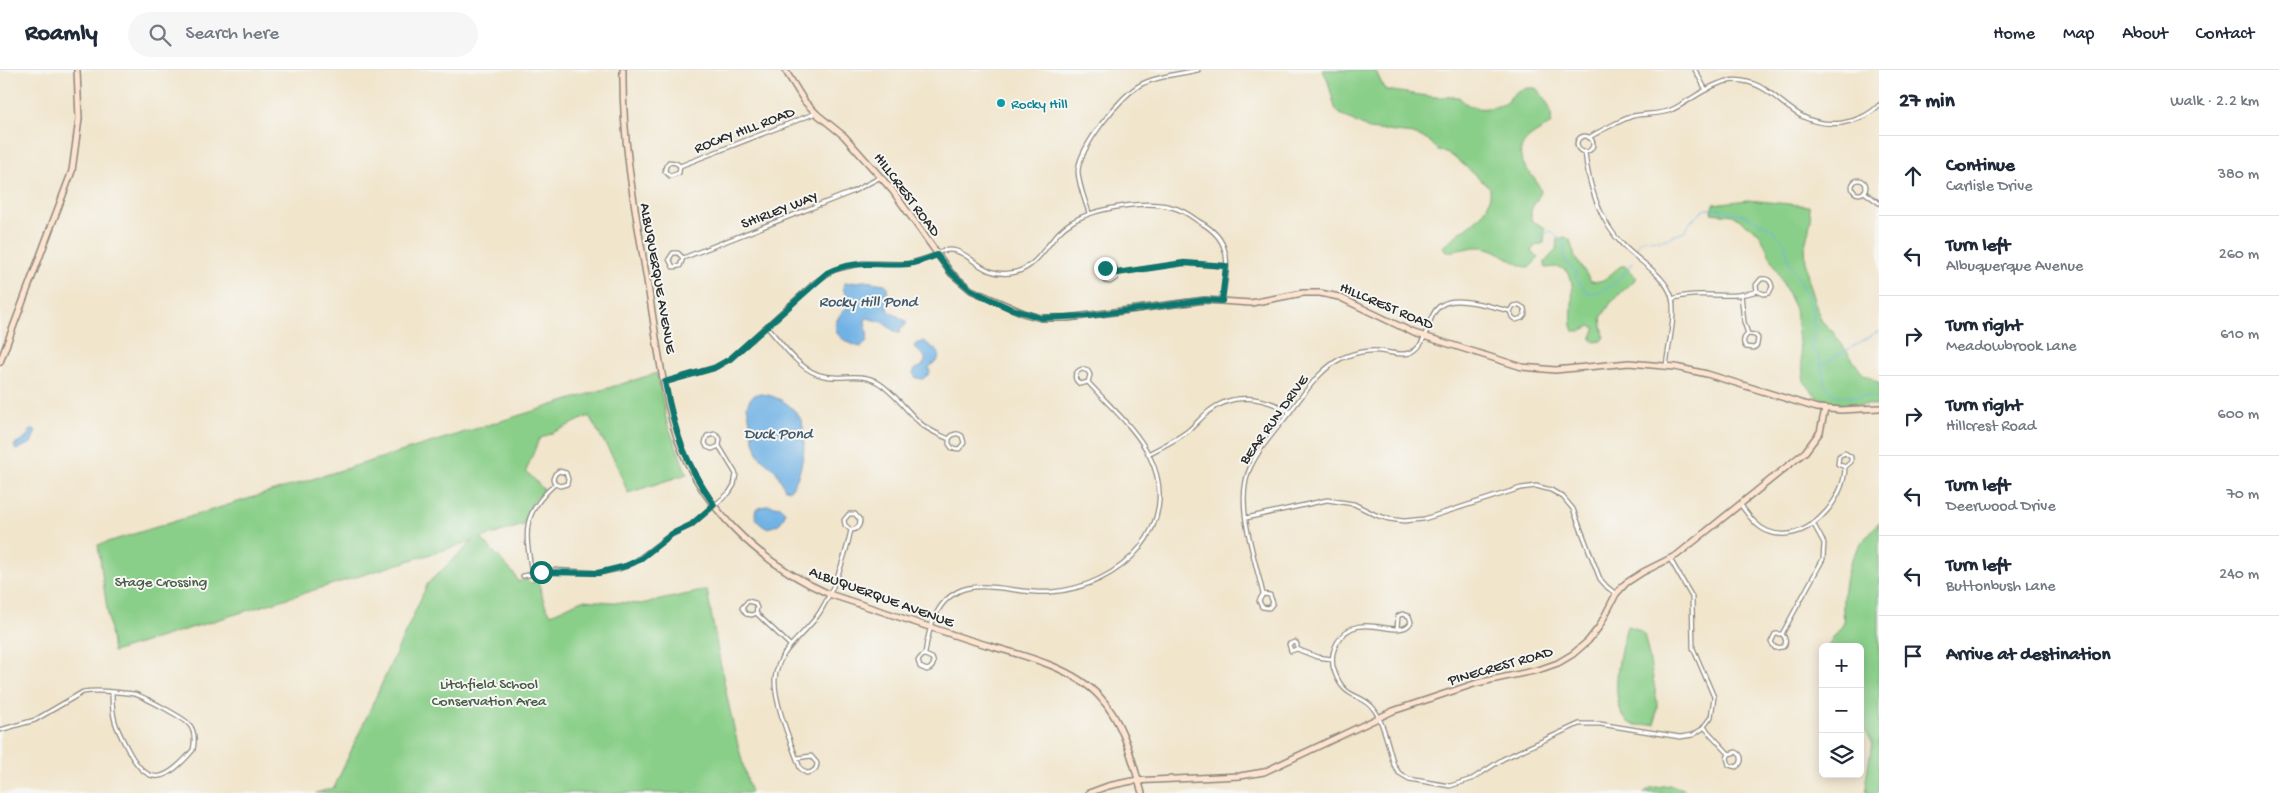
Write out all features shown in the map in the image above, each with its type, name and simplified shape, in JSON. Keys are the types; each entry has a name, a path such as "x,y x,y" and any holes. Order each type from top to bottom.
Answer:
{"street":[{"path":"0,362 72,171 79,119 77,70"},
{"name":"ALBUQUERQUE AVENUE","path":"623,70 628,157 634,204 672,420 681,447 698,480 714,505 739,534 775,565 805,583 829,594 1058,669 1087,685 1100,696 1116,718 1142,793"},
{"name":"HILLCREST ROAD","path":"785,70 797,92 816,113 844,136 881,177 951,273 971,290 1009,308 1041,318 1086,316 1205,300 1251,303 1303,293 1330,294 1339,296 1392,324 1424,336 1534,370 1555,370 1615,363 1666,366 1707,374 1798,403 1825,409 1879,408"},
{"path":"1089,213 1078,173 1086,146 1123,99 1136,87 1150,80 1198,70"},
{"path":"1695,70 1706,90"},
{"path":"1666,366 1672,299 1663,282 1627,250 1610,229 1591,183 1584,152 1578,148 1578,141 1582,137 1589,138 1628,117 1670,110 1706,90 1727,81 1748,82 1760,87 1800,116 1815,122 1829,124 1857,119 1879,105"},
{"name":"ROCKY HILL ROAD","path":"680,166 816,113"},
{"path":"1584,152 1589,151 1592,145 1589,138"},
{"name":"ROCKY HILL ROAD","path":"669,162 680,166 677,175 672,177 666,173 666,166 669,162"},
{"name":"SHIRLEY WAY","path":"683,258 678,253 673,253 669,259 670,264 673,267 680,266 683,258 852,192 881,177"},
{"path":"1860,179 1864,181 1866,185 1864,192 1857,194 1853,191 1851,186 1853,182 1860,179"},
{"path":"1864,192 1879,203"},
{"path":"665,382 723,364 740,352 815,282 839,267 863,263 908,264 936,254 946,248 955,249 986,270 1013,272 1030,265 1063,228 1089,213 1146,204 1175,208 1204,224 1217,236 1225,251 1226,266 1222,301"},
{"path":"1117,273 1184,263 1226,266"},
{"path":"1107,267 1112,267 1117,273 1116,278 1110,282 1103,279 1103,270 1107,267"},
{"path":"1672,299 1698,294 1741,294 1757,291 1761,294 1768,293 1772,289 1770,282 1766,279 1759,281 1756,286 1757,291"},
{"path":"1741,294 1744,322 1748,334"},
{"path":"1424,336 1434,313 1440,306 1448,302 1463,302 1510,311"},
{"path":"1519,304 1524,308 1525,314 1516,320 1510,315 1510,311 1513,306 1519,304"},
{"path":"767,327 809,370 823,376 858,376 872,379 883,386 923,425 949,439"},
{"path":"1748,334 1755,335 1758,338 1757,345 1754,348 1746,347 1744,343 1744,338 1748,334"},
{"name":"BEAR RUN DRIVE","path":"1263,594 1246,518 1244,492 1250,468 1317,377 1335,362 1363,352 1401,354 1410,352 1418,348 1424,336"},
{"path":"1084,369 1088,371 1090,375 1088,382 1083,384 1078,382 1075,378 1077,371 1084,369"},
{"path":"925,654 932,658 933,662 932,667 927,670 922,669 918,663 919,658 925,654 930,627 944,601 963,589 976,587 1028,593 1059,592 1089,585 1123,566 1142,545 1156,514 1157,485 1148,454 1134,434 1088,382"},
{"path":"1148,454 1186,432 1207,412 1223,403 1243,398 1258,398 1272,402 1290,412"},
{"name":"PINECREST ROAD","path":"1088,793 1117,783 1256,774 1272,770 1378,718 1477,683 1538,670 1558,663 1573,654 1588,641 1599,627 1616,594 1633,578 1670,559 1811,446 1820,432 1825,409"},
{"path":"957,434 964,438 964,443 959,449 954,449 950,446 949,439 952,435 957,434"},
{"path":"523,576 554,570 598,573 626,566 639,560 672,534 691,525 731,491 736,478 734,470 719,446 720,442 717,435 707,436 705,440 707,447 714,449 719,446"},
{"path":"1845,453 1852,459 1851,464 1845,467 1840,466 1837,460 1840,454 1845,453"},
{"path":"1740,504 1756,524 1770,532 1794,533 1812,523 1837,498 1844,482 1845,467"},
{"path":"559,471 566,473 568,479 566,484 560,486 555,484 553,479 555,474 559,471"},
{"path":"532,574 527,544 529,518 537,501 555,484"},
{"path":"1246,518 1327,500 1354,504 1382,517 1410,521 1424,519 1521,488 1543,488 1557,493 1573,509 1600,579 1616,594"},
{"path":"852,514 857,516 860,523 856,529 850,530 844,523 845,518 852,514"},
{"path":"1782,634 1824,559 1824,543 1812,523"},
{"path":"797,758 811,756 816,760 816,769 809,773 804,772 797,758 775,689 779,663 790,645 814,620 829,594 847,548 850,530"},
{"path":"1398,629 1398,616 1404,614 1409,616 1410,624 1406,628 1398,629 1388,629 1370,625 1354,628 1340,638 1332,658 1335,674 1341,684 1352,696 1371,705 1378,718 1394,765 1399,773 1414,781 1455,786 1472,779 1503,759 1579,724 1600,724 1680,737 1693,735 1704,728 1712,713 1714,697 1694,648 1692,597 1670,559"},
{"name":"BEAR RUN DRIVE","path":"1263,594 1270,594 1273,598 1274,603 1269,608 1264,608 1259,604 1259,599 1263,594"},
{"path":"748,601 755,603 756,613 750,616 746,614 742,608 744,604 748,601"},
{"path":"756,613 790,645"},
{"path":"1775,634 1782,634 1786,643 1780,648 1776,648 1772,645 1771,638 1775,634"},
{"path":"1298,649 1317,657 1332,658"},
{"path":"0,730 36,720 80,693 112,693 139,696 188,723 194,735 193,750 163,776 150,776 142,772 136,765 114,722 112,693"},
{"path":"1704,728 1729,754"},
{"path":"1733,752 1738,753 1742,759 1740,764 1736,766 1729,765 1727,758 1729,754 1733,752"}],"green space":[{"path":"1322,70 1375,70 1385,90 1435,97 1459,97 1475,108 1505,104 1518,91 1526,88 1536,88 1550,110 1550,125 1526,140 1521,151 1521,157 1541,192 1531,210 1531,220 1545,228 1544,243 1535,246 1531,251 1539,258 1529,268 1488,248 1474,247 1447,252 1443,247 1481,215 1490,199 1490,188 1456,158 1437,149 1427,139 1413,134 1369,129 1340,114 1335,108 1327,78"},
{"path":"1748,200 1809,206 1811,220 1805,246 1806,264 1809,285 1821,320 1834,333 1862,373 1879,383 1879,405 1836,404 1817,397 1804,381 1795,309 1760,234 1733,215 1711,213 1713,204"},
{"path":"1565,237 1570,240 1575,257 1591,281 1596,282 1604,279 1621,266 1625,266 1637,278 1612,301 1601,318 1604,337 1601,341 1595,342 1591,339 1596,328 1590,326 1579,332 1574,331 1572,325 1571,278 1567,272 1559,267 1545,268 1545,262 1556,250 1557,239"},
{"path":"657,373 667,423 687,474 628,493 615,461 589,416 539,439 526,471 544,490 531,505 524,525 481,538 515,575 518,582 526,579 530,583 538,581 545,605 551,614 582,600 641,604 707,590 731,717 751,793 316,793 334,788 428,583 473,541 113,652 98,545"},
{"path":"1879,522 1879,793 1867,793 1866,780 1872,742 1864,729 1864,643 1830,643 1844,623 1843,606 1846,577 1851,560 1860,545"},
{"path":"1627,626 1640,631 1644,635 1657,699 1655,724 1631,724 1625,719 1620,710 1617,673"},
{"path":"1670,785 1684,789 1687,793 1643,793 1651,788"}],"water":[{"name":"Rocky Hill Pond","path":"864,281 885,284 888,287 886,305 890,312 906,321 906,325 900,328 900,333 897,333 882,322 867,318 865,320 867,339 864,345 860,347 844,340 836,331 835,325 841,313 848,306 849,301 843,289 845,283"},
{"path":"924,341 939,353 938,360 929,367 930,373 923,379 916,378 913,373 915,369 921,367 925,362 925,357 914,347 916,344"},
{"name":"Duck Pond","path":"756,394 769,395 788,404 801,420 804,436 803,456 798,476 790,490 785,489 776,471 759,456 753,438 747,406 750,399"},
{"path":"34,429 36,431 31,443 16,450 14,446 16,443 25,439 31,430"},
{"path":"768,505 781,507 785,512 779,524 766,528 757,520 755,512 756,509"}],"waterway":[{"path":"1635,252 1639,242 1644,239 1663,240 1684,232 1692,220 1706,209 1719,209 1745,215 1772,229 1785,243 1791,264 1812,306 1813,323 1816,328 1811,348 1816,352 1821,362 1825,384 1836,395 1847,397 1868,396 1879,399"},
{"path":"1537,238 1551,231 1564,244 1567,265 1576,272 1575,278 1588,293 1602,291 1614,284 1632,262"},
{"path":"1820,366 1879,331"}],"place":[{"name":"Rocky Hill","path":"1001,103"}],"route":[{"path":"541,572 554,570 598,573 626,566 639,560 672,534 691,525 714,505 695,476 681,447 670,412 665,382 723,364 740,352 827,273 839,267 854,264 908,264 937,255 951,273 971,290 1026,314 1054,319 1129,312 1205,300 1222,301 1226,266 1184,263 1117,273 1115,268 1110,266 1105,268"}],"park label":[{"name":"Stage Crossing","path":"161,581"},
{"name":"Litchfield School Conservation Area","path":"489,692"}]}
